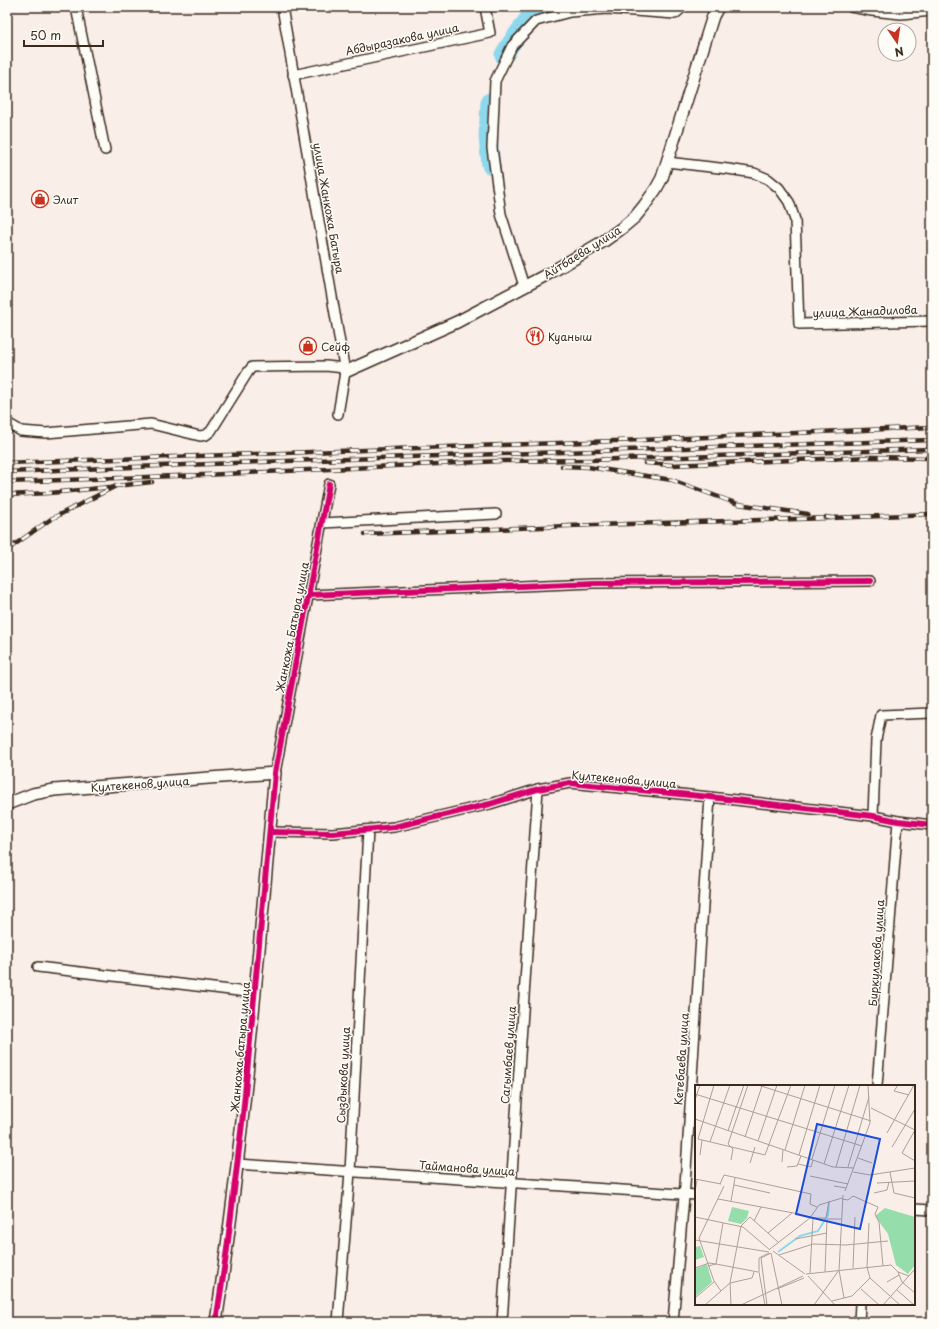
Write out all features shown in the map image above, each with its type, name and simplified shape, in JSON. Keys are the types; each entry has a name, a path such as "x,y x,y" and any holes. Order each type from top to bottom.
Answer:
{"street":[{"path":"76,7 104,150"},
{"name":"улица Жанкожа Батыра","path":"282,7 344,370 338,414"},
{"name":"Абдыразакова улица","path":"293,75 490,32 485,7"},
{"path":"524,286 501,214 492,148 495,81 512,46 536,21 570,12 607,9 675,14 683,7"},
{"name":"Айтбаева улица","path":"344,370 457,322 548,274 622,228 644,206 662,178 713,16 718,7"},
{"path":"851,7 901,14 932,11"},
{"name":"улица Жанадилова","path":"667,162 728,168 754,173 768,179 779,188 789,202 795,220 799,324 932,321"},
{"path":"7,423 21,431 46,434 151,424 200,436 206,435 210,431 252,367 326,366 344,370"},
{"name":"Жанкожа Батыра улица","path":"275,773 329,484"},
{"path":"322,523 496,514"},
{"path":"309,594 593,583 870,581"},
{"path":"873,816 876,740 881,715 932,713"},
{"name":"Култекенов улица","path":"7,804 33,794 54,790 275,773"},
{"name":"Жанкожа батыра улица","path":"216,1322 227,1248 243,1115 275,773"},
{"name":"Култекенова улица","path":"270,832 334,833 394,827 490,804 538,789 570,783 710,797 873,816 932,825"},
{"name":"Сагымбаев улица","path":"502,1322 538,789"},
{"name":"Кетебаева улица","path":"673,1322 684,1194 710,797"},
{"name":"Биркулакова улица","path":"877,1085 898,821"},
{"name":"Сыздыкова улица","path":"338,1322 350,1172 368,830"},
{"path":"38,967 255,993"},
{"name":"Тайманова улица","path":"237,1164 695,1194"},
{"path":"915,1209 932,1210"},
{"path":"859,1322 860,1305"}],"waterway":[{"path":"504,55 537,7"},
{"path":"490,102 488,137 491,165"}],"railway":[{"path":"7,463 642,440 932,427"},
{"path":"7,472 287,461 932,440"},
{"path":"7,482 203,475 502,461 589,460 932,449"},
{"path":"645,463 672,465 872,457 932,458"},
{"path":"562,466 588,467 672,480 738,504 808,514"},
{"path":"7,550 51,519 116,486 152,482"},
{"path":"7,495 50,493 110,487"},
{"path":"826,517 932,514"},
{"path":"365,534 831,518"}],"cycle path":[{"path":"216,1322 227,1249 243,1115 275,773 329,484"},
{"path":"309,595 593,583 870,581"},
{"path":"270,832 333,833 394,827 490,804 538,789 570,783 710,797 873,816 932,825"}],"place":[{"name":"Элит","path":"40,199"},
{"name":"Куаныш","path":"535,336"},
{"name":"Сейф","path":"308,346"}]}
